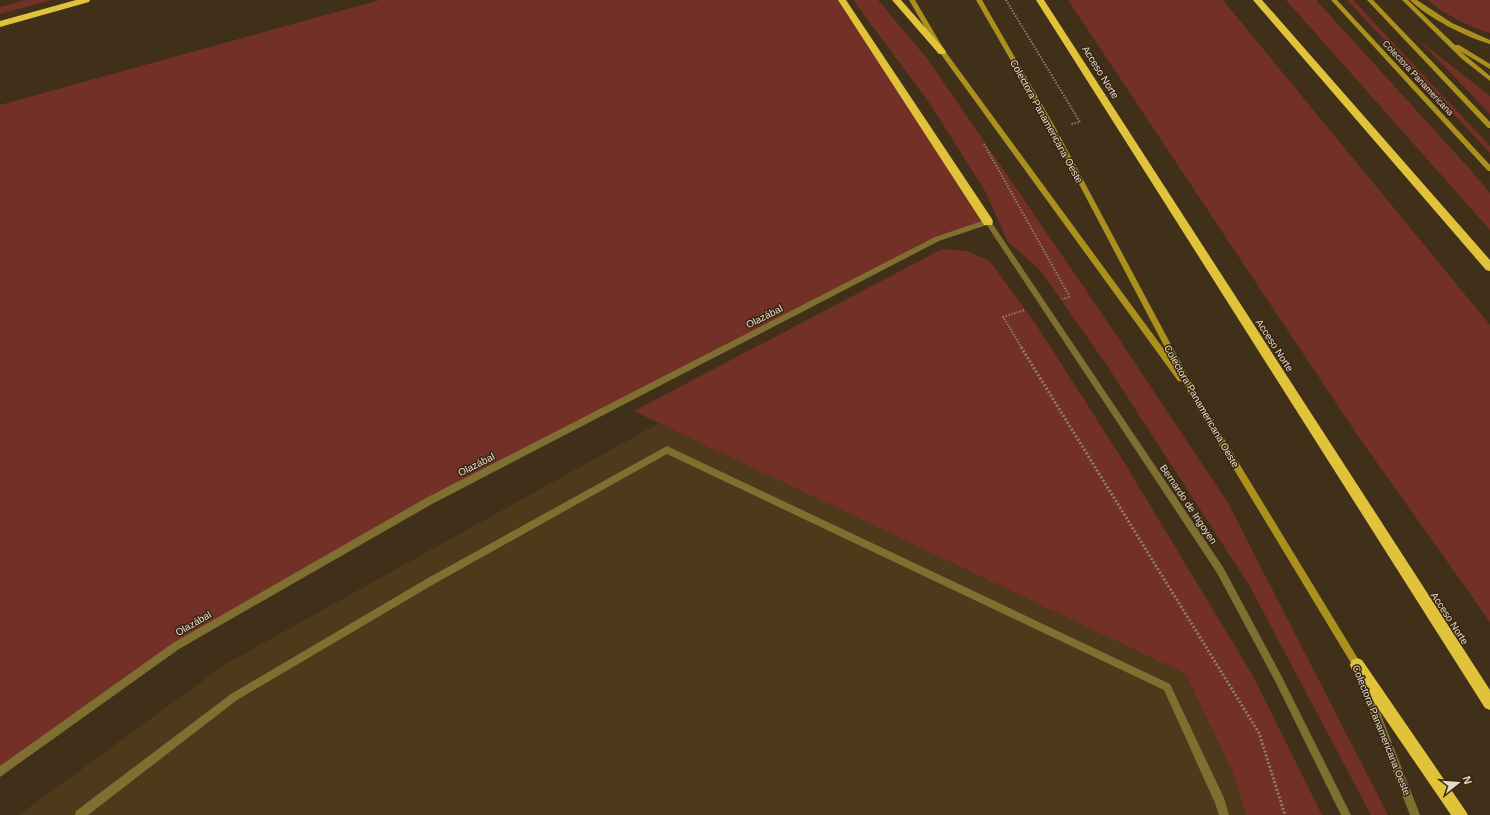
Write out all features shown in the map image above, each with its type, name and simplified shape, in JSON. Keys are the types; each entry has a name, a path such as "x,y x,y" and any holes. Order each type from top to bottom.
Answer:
{"highway":[{"path":"28,17 86,0"},
{"path":"0,24 95,0"},
{"path":"842,0 988,222"},
{"path":"896,0 942,52"},
{"name":"Acceso Norte","path":"1040,0 1490,704"},
{"path":"1257,0 1330,86 1490,267"},
{"path":"1357,665 1460,815"}],"main road":[{"path":"912,0 942,52 1198,403"},
{"name":"Colectora Panamericana Oeste","path":"979,0 1040,107 1198,403 1357,665"},
{"name":"Colectora Panamericana","path":"1334,0 1490,169"},
{"path":"1370,0 1490,126"},
{"path":"1405,0 1441,36 1490,79"},
{"path":"1413,0 1453,27 1490,42"},
{"path":"1441,36 1490,67"}],"street":[{"name":"Bernardo de Irigoyen","path":"988,222 1220,570 1278,678 1346,815"},
{"name":"Olazábal","path":"0,772 176,646 429,501 937,239 988,222"},
{"path":"80,815 234,697 431,581 667,450 1167,687 1220,802 1224,815"},
{"name":"Colectora Panamericana Oeste","path":"1357,665 1416,815"}],"path":[{"path":"1006,0 1080,122"},
{"path":"1003,137 982,141 1070,296 1003,316 1259,733 1285,815"}],"shaded area":[{"path":"25,0 52,0 0,14 0,7"},
{"path":"380,0 842,0 988,222 937,239 429,501 176,646 0,772 0,105"},
{"path":"853,0 878,0 929,61 1109,324 1228,503 1388,815 1371,815 1249,585 1106,364 1040,270 1008,242 985,191 930,104"},
{"path":"1068,0 1223,0 1490,325 1490,622 1358,436"},
{"path":"1286,0 1316,0 1468,167 1490,193 1490,230"},
{"path":"1347,0 1353,0 1490,146 1490,153"},
{"path":"1428,0 1490,0 1490,33 1457,20"},
{"path":"1420,41 1490,96 1490,114"},
{"path":"942,249 967,251 990,261 1037,326 1124,462 1253,676 1322,815 1246,815 1234,775 1186,674 634,411"},
{"path":"909,284 983,297 1267,815 19,815 224,665"}]}
